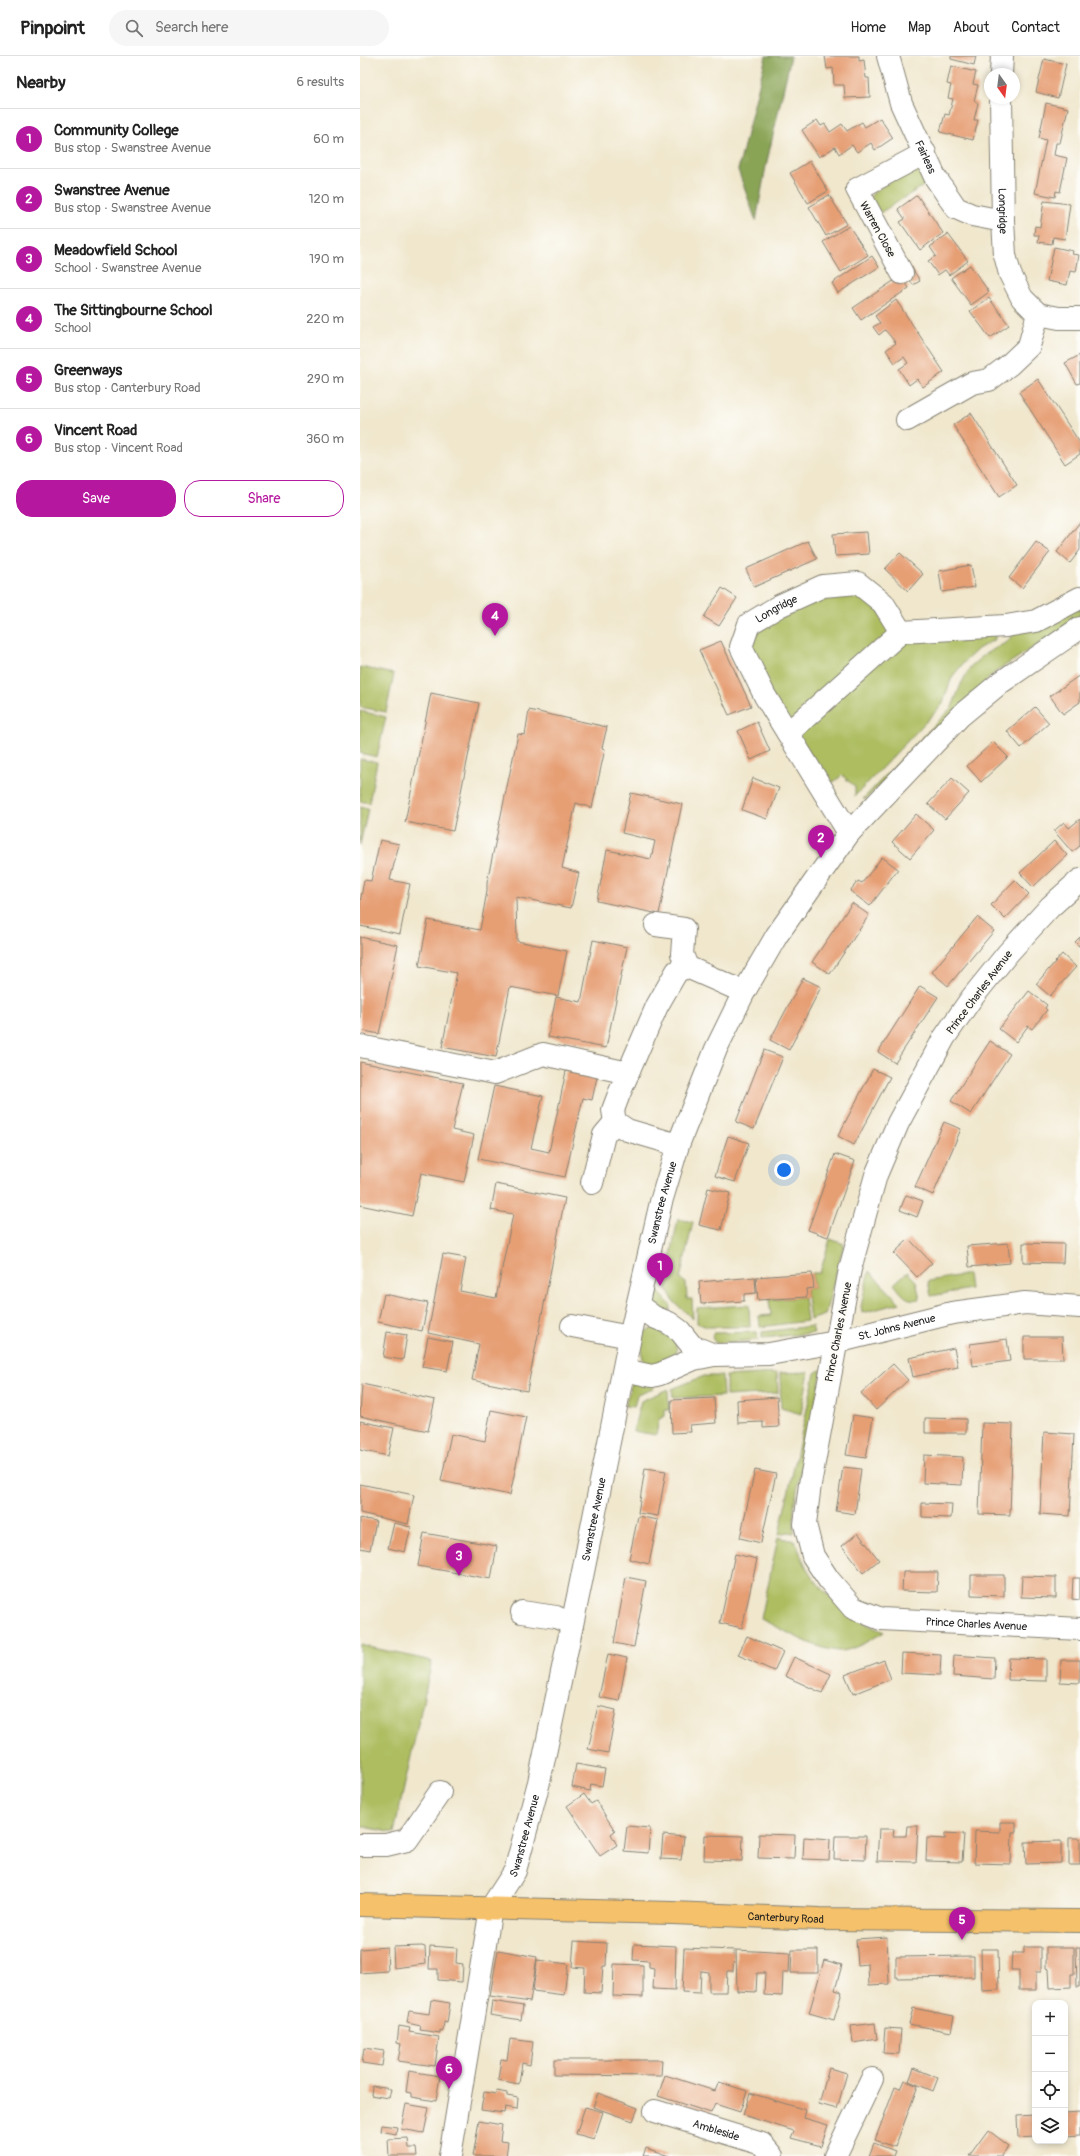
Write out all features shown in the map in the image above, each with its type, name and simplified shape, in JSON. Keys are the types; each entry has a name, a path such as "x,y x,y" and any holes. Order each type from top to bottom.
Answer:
{"main road":[{"name":"Canterbury Road","path":"360,1905 820,1919 1080,1921"}],"street":[{"name":"Fairleas","path":"888,56 901,103 935,177 956,208 972,215 1003,221"},
{"path":"1001,68 1002,56"},
{"name":"Longridge","path":"1001,104 1005,255 1010,274 1022,298 1038,314"},
{"name":"Warren Close","path":"902,273 856,189 925,153"},
{"path":"907,420 972,383 989,380 1030,346 1038,314 1059,318 1080,318"},
{"name":"Longridge","path":"849,833 765,696 741,646 749,624 779,606 823,586 858,584 883,603 900,632"},
{"path":"788,733 900,632 1006,626 1036,622 1080,598"},
{"name":"Swanstree Avenue","path":"491,1908 515,1871 539,1782 630,1337 661,1202 678,1145 716,1049 744,992 777,935 849,833 960,716 1000,683 1080,628"},
{"name":"Prince Charles Avenue","path":"1080,880 1050,907 1008,953 971,999 944,1038 898,1123 876,1175 850,1270 810,1484 806,1524 812,1556 853,1608 881,1619 906,1622 1080,1629"},
{"path":"656,925 684,929 682,954 687,967 744,992"},
{"path":"592,1183 604,1135 614,1122 614,1110 628,1073 667,989 677,971 687,967"},
{"path":"360,1046 495,1073 543,1054 628,1073"},
{"path":"614,1122 627,1130 678,1145"},
{"name":"St. Johns Avenue","path":"624,1370 652,1376 694,1359 714,1355 769,1354 836,1342 952,1313 1025,1303 1080,1307"},
{"name":"St. Johns Avenue","path":"638,1305 654,1317 670,1323 680,1331 692,1346 714,1355"},
{"path":"572,1326 630,1337"},
{"path":"522,1612 556,1617 572,1624"},
{"path":"360,1844 386,1846 407,1840 440,1792"},
{"path":"450,2156 491,1908"},
{"path":"835,2156 872,2079"},
{"name":"Ambleside","path":"655,2111 762,2144 772,2156"}],"green space":[{"path":"766,56 791,56 766,166 756,221 738,170"},
{"path":"913,170 922,171 928,183 875,216 870,198 873,193 902,173"},
{"path":"858,583 900,639 995,634 995,639 978,649 966,660 952,677 942,705 855,796 855,787 842,775 835,781 829,783 741,647 749,624"},
{"path":"1080,606 1080,617 994,673 866,799 863,799 952,707 961,684 971,666 985,654 1007,642 1017,629"},
{"path":"360,667 394,674 386,712 360,707"},
{"path":"360,711 386,717 377,757 360,753"},
{"path":"360,759 377,762 369,803 360,801"},
{"path":"360,807 368,809 360,845"},
{"path":"678,1219 693,1222 680,1279 686,1283 687,1299 692,1299 693,1319 674,1302 665,1285"},
{"path":"830,1239 844,1244 825,1315 810,1320 806,1289 814,1288 812,1273 820,1273"},
{"path":"869,1271 900,1303 862,1313 861,1306"},
{"path":"907,1272 916,1281 920,1299 915,1300 908,1298 902,1294 894,1284"},
{"path":"968,1274 970,1289 931,1296 928,1281"},
{"path":"651,1280 657,1282 659,1292 671,1306 669,1312 651,1304 647,1295"},
{"path":"804,1297 807,1321 760,1327 759,1316 771,1315 769,1300"},
{"path":"749,1305 750,1327 707,1327 697,1323 697,1308"},
{"path":"812,1326 814,1333 762,1338 762,1332"},
{"path":"656,1327 675,1337 677,1353 663,1366 654,1366 644,1363 641,1350 644,1332"},
{"path":"757,1332 758,1340 716,1343 712,1338 713,1333"},
{"path":"820,1370 822,1371 794,1505 794,1533 787,1532 779,1534 815,1373"},
{"path":"809,1372 801,1414 781,1408 780,1373"},
{"path":"777,1373 778,1393 726,1396 726,1376"},
{"path":"704,1376 722,1376 723,1396 673,1398 672,1389"},
{"path":"639,1382 653,1382 653,1389 637,1395 634,1407 625,1406 631,1385"},
{"path":"668,1389 669,1410 665,1410 665,1416 659,1419 656,1435 633,1431 641,1401"},
{"path":"778,1537 795,1541 804,1563 811,1575 826,1593 854,1616 884,1632 869,1641 844,1651 829,1650 809,1643 761,1619"},
{"path":"360,1645 432,1661 394,1833 360,1826"}],"building":[{"path":"825,56 859,56 859,61 864,60 866,78 869,78 870,97 845,98 844,85 834,85 833,68 827,69"},
{"path":"951,56 976,56 974,65 951,59"},
{"path":"1044,59 1066,64 1058,98 1036,92"},
{"path":"951,66 976,72 973,84 978,85 974,101 978,103 974,120 978,120 973,140 940,132 945,114 949,115 953,99 948,98 951,85 947,84"},
{"path":"1046,103 1068,108 1060,143 1056,143 1054,155 1067,158 1060,192 1056,191 1055,197 1035,193 1046,140 1039,138"},
{"path":"880,118 893,138 875,150 871,143 857,152 852,145 839,154 835,147 819,157 802,130 817,120 821,126 825,124 830,132 842,124 847,131 862,122 865,127"},
{"path":"810,161 828,191 808,203 790,173"},
{"path":"829,195 847,224 826,236 809,207"},
{"path":"917,195 943,233 920,250 900,222 905,219 898,209"},
{"path":"1044,201 1070,204 1065,239 1053,237 1052,244 1038,242 1039,235 1034,235 1035,226 1040,227"},
{"path":"849,226 868,255 841,272 823,242"},
{"path":"948,234 968,261 949,275 945,270 938,275 928,261 936,256 930,247"},
{"path":"1054,247 1073,251 1072,254 1079,255 1076,272 1070,271 1067,285 1047,281"},
{"path":"872,256 879,267 838,293 832,283"},
{"path":"970,265 989,292 971,305 951,278"},
{"path":"912,268 920,281 913,285 905,273"},
{"path":"901,276 909,288 861,320 853,308"},
{"path":"989,298 1009,325 990,338 970,311"},
{"path":"896,300 944,372 923,387 917,379 909,385 899,369 908,363 904,357 895,363 886,350 896,343 885,330 879,335 873,327 880,323 875,316"},
{"path":"1080,355 1080,383 1077,384 1065,363"},
{"path":"1038,379 1080,443 1080,454 1065,464 1019,392"},
{"path":"971,413 1017,485 999,497 953,425"},
{"path":"1080,522 1080,550 1070,563 1057,552"},
{"path":"867,532 869,554 835,556 833,534"},
{"path":"808,541 817,559 754,587 746,569"},
{"path":"1036,542 1050,552 1022,588 1009,578"},
{"path":"900,553 923,574 908,591 885,569"},
{"path":"971,565 975,587 942,592 939,571"},
{"path":"722,588 737,598 719,626 704,617"},
{"path":"721,641 751,706 729,715 699,650"},
{"path":"1080,675 1080,702 1063,714 1050,696"},
{"path":"431,693 479,703 453,831 405,822"},
{"path":"1035,707 1049,723 1021,748 1007,731"},
{"path":"529,710 607,727 602,748 605,749 592,808 576,803 562,868 579,873 571,908 516,897 517,941 567,951 558,996 510,987 496,1057 442,1047 457,973 419,966 428,920 480,930 487,891 487,882 518,734 525,735"},
{"path":"757,722 770,751 751,760 738,731"},
{"path":"993,742 1008,757 981,782 967,766"},
{"path":"753,778 779,788 767,819 742,810"},
{"path":"952,778 969,793 945,819 928,804"},
{"path":"631,793 682,804 659,914 597,901 607,850 651,859 655,841 622,833"},
{"path":"916,814 934,830 910,858 892,842"},
{"path":"1080,819 1080,846 1072,852 1054,831 1064,822 1069,828"},
{"path":"380,840 399,844 390,880 410,884 400,934 360,926 360,903 364,880 371,881"},
{"path":"1054,841 1067,855 1033,887 1020,873"},
{"path":"882,857 898,869 870,906 850,891 858,881 862,883"},
{"path":"1015,880 1029,894 1005,919 991,905"},
{"path":"852,903 869,915 830,974 812,962"},
{"path":"977,917 994,931 948,986 932,972"},
{"path":"360,937 398,945 379,1034 360,1030"},
{"path":"1080,937 1080,947 1075,942"},
{"path":"593,940 627,947 606,1048 548,1037 556,997 581,1002"},
{"path":"1062,954 1076,967 1050,996 1036,984"},
{"path":"803,978 821,987 789,1050 770,1040"},
{"path":"920,986 938,997 895,1063 878,1052"},
{"path":"1029,991 1047,1005 1045,1008 1047,1010 1032,1029 1028,1026 1016,1042 999,1029"},
{"path":"990,1041 1010,1054 971,1114 951,1101"},
{"path":"764,1050 783,1057 754,1129 736,1122"},
{"path":"360,1062 463,1083 452,1130 474,1135 464,1182 421,1173 412,1216 360,1205"},
{"path":"873,1069 890,1077 854,1145 838,1136"},
{"path":"566,1071 597,1077 592,1100 583,1098 565,1177 478,1159 494,1086 543,1096 531,1148 549,1152"},
{"path":"944,1122 961,1129 933,1195 915,1187"},
{"path":"728,1136 749,1143 735,1182 715,1176"},
{"path":"835,1154 855,1161 828,1237 808,1230"},
{"path":"496,1184 565,1198 527,1391 472,1380 479,1344 428,1333 443,1254 466,1258 460,1291 496,1298 513,1214 491,1210"},
{"path":"708,1188 730,1193 721,1230 699,1225"},
{"path":"906,1195 923,1201 917,1217 900,1210"},
{"path":"909,1239 932,1263 917,1277 894,1253"},
{"path":"1008,1243 1010,1263 969,1267 967,1246"},
{"path":"1023,1243 1064,1244 1063,1263 1023,1262"},
{"path":"812,1273 814,1288 806,1289 807,1297 758,1300 756,1277"},
{"path":"755,1277 756,1293 744,1294 744,1301 701,1304 699,1282"},
{"path":"384,1294 428,1303 422,1331 378,1322"},
{"path":"387,1332 407,1335 403,1360 383,1357"},
{"path":"428,1337 453,1342 447,1371 422,1367"},
{"path":"1024,1337 1062,1337 1063,1359 1024,1359"},
{"path":"1007,1339 1010,1361 973,1366 970,1344"},
{"path":"954,1348 958,1367 913,1377 909,1358"},
{"path":"893,1364 908,1380 876,1410 861,1393"},
{"path":"362,1384 435,1400 428,1431 360,1416"},
{"path":"777,1397 779,1427 763,1428 763,1422 738,1423 737,1400"},
{"path":"714,1398 716,1423 690,1425 691,1432 672,1433 671,1400"},
{"path":"491,1410 526,1417 510,1495 441,1481 451,1434 485,1441"},
{"path":"853,1415 873,1418 866,1458 846,1455"},
{"path":"925,1418 966,1419 966,1433 925,1433"},
{"path":"360,1421 394,1428 388,1456 360,1450"},
{"path":"982,1423 1013,1424 1010,1515 979,1514"},
{"path":"1044,1432 1074,1434 1070,1516 1040,1514"},
{"path":"924,1455 963,1457 962,1485 923,1483"},
{"path":"843,1467 861,1469 855,1514 836,1511"},
{"path":"645,1468 666,1471 658,1516 638,1513"},
{"path":"755,1470 776,1474 761,1543 740,1538"},
{"path":"360,1484 414,1495 408,1524 360,1513"},
{"path":"922,1503 952,1504 951,1518 922,1517"},
{"path":"638,1516 658,1520 649,1564 629,1559"},
{"path":"360,1518 376,1521 370,1550 360,1548"},
{"path":"394,1523 411,1527 405,1552 388,1548"},
{"path":"424,1533 497,1546 491,1579 418,1566"},
{"path":"858,1533 879,1560 863,1573 842,1546"},
{"path":"735,1554 757,1559 742,1628 720,1623"},
{"path":"903,1572 938,1572 937,1592 902,1591"},
{"path":"971,1575 1004,1575 1004,1596 971,1595"},
{"path":"1022,1576 1056,1577 1056,1598 1021,1597"},
{"path":"626,1577 646,1581 634,1647 614,1643"},
{"path":"1073,1578 1080,1578 1080,1600 1072,1599"},
{"path":"747,1636 783,1652 774,1671 738,1655"},
{"path":"902,1653 941,1655 940,1675 901,1673"},
{"path":"608,1654 627,1658 619,1701 599,1697"},
{"path":"954,1655 995,1658 994,1679 953,1676"},
{"path":"794,1657 831,1674 822,1693 785,1676"},
{"path":"1009,1658 1046,1659 1046,1681 1008,1680"},
{"path":"884,1660 891,1679 853,1694 845,1675"},
{"path":"1061,1660 1080,1660 1080,1683 1060,1682"},
{"path":"598,1706 616,1710 608,1753 588,1749"},
{"path":"576,1764 605,1769 602,1786 591,1784 590,1791 572,1787"},
{"path":"584,1794 591,1804 596,1801 615,1831 611,1834 617,1845 600,1856 567,1806"},
{"path":"1000,1822 1016,1822 1016,1832 1012,1832 1011,1864 974,1863 975,1831 1000,1832"},
{"path":"627,1826 650,1828 648,1853 624,1851"},
{"path":"907,1826 918,1826 916,1862 877,1861 879,1829 894,1829 893,1836 906,1836"},
{"path":"945,1833 964,1834 962,1862 926,1861 927,1838 945,1839"},
{"path":"759,1834 795,1835 794,1859 758,1858"},
{"path":"663,1835 684,1837 681,1860 661,1859"},
{"path":"705,1835 743,1836 742,1861 704,1860"},
{"path":"835,1836 866,1836 865,1860 834,1859"},
{"path":"804,1837 830,1839 829,1860 803,1859"},
{"path":"1069,1838 1080,1838 1080,1865 1069,1865"},
{"path":"1061,1841 1061,1863 1026,1864 1025,1842"},
{"path":"887,1937 889,1984 869,1985 868,1964 858,1965 856,1939"},
{"path":"574,1941 607,1943 606,1966 603,1966 601,1993 584,1992 585,1968 572,1967"},
{"path":"634,1944 676,1946 675,1990 653,1989 654,1968 649,1967 649,1961 633,1960"},
{"path":"430,1946 457,1948 456,1963 463,1964 462,1982 438,1980 438,1969 429,1969"},
{"path":"387,1947 388,1971 360,1973 360,1949"},
{"path":"393,1947 425,1947 426,1964 394,1968"},
{"path":"1024,1947 1041,1947 1041,1972 1036,1972 1036,1990 1019,1990 1019,1970 1011,1970 1012,1953 1024,1953"},
{"path":"1046,1947 1074,1947 1074,1974 1071,1974 1071,1987 1050,1988 1049,1969 1046,1968"},
{"path":"1076,1947 1080,1947 1080,1987 1077,1987"},
{"path":"684,1948 734,1950 733,1971 727,1971 726,1992 709,1992 709,1972 701,1971 700,1993 682,1992"},
{"path":"981,1949 998,1949 999,1990 982,1991"},
{"path":"498,1950 537,1957 530,2002 490,1996"},
{"path":"736,1950 790,1953 789,1972 783,1972 782,1996 764,1995 765,1973 757,1973 756,1992 737,1991"},
{"path":"792,1950 818,1950 818,1973 791,1973"},
{"path":"974,1956 974,1977 896,1978 896,1957"},
{"path":"537,1960 568,1964 564,1995 533,1991"},
{"path":"824,1960 842,1965 835,1990 842,1992 834,2020 809,2013"},
{"path":"614,1964 643,1965 643,1997 613,1996"},
{"path":"431,2000 450,2003 447,2023 444,2022 443,2031 440,2030 440,2033 420,2030 421,2026 407,2023 409,2011 429,2014"},
{"path":"492,2001 523,2006 521,2020 490,2015"},
{"path":"913,2008 954,2016 951,2032 909,2024"},
{"path":"875,2023 877,2039 853,2043 851,2026"},
{"path":"399,2026 410,2028 409,2032 439,2037 435,2066 398,2061 401,2044 397,2043"},
{"path":"885,2028 901,2029 899,2054 883,2053"},
{"path":"510,2039 533,2042 530,2065 522,2063 519,2084 498,2080 501,2059 507,2060"},
{"path":"364,2048 384,2051 382,2066 362,2063"},
{"path":"554,2060 662,2060 661,2076 554,2075"},
{"path":"829,2068 847,2073 837,2109 819,2104"},
{"path":"914,2068 938,2078 933,2091 909,2081"},
{"path":"409,2071 440,2076 436,2101 412,2097 412,2093 406,2092"},
{"path":"665,2075 715,2091 719,2082 747,2091 740,2112 715,2104 711,2113 658,2096"},
{"path":"904,2080 918,2086 895,2147 875,2140 895,2087 900,2089"},
{"path":"372,2086 391,2089 389,2098 371,2095"},
{"path":"497,2091 507,2093 507,2096 518,2098 517,2109 505,2107 504,2113 481,2110 484,2092 496,2094"},
{"path":"598,2093 638,2108 633,2121 593,2107"},
{"path":"750,2093 806,2110 804,2118 828,2125 821,2146 791,2138 794,2131 743,2115"},
{"path":"406,2104 429,2108 424,2133 401,2129"},
{"path":"585,2107 603,2112 594,2139 576,2134"},
{"path":"1080,2112 1080,2135 1068,2136 1068,2113"},
{"path":"1032,2115 1032,2137 1018,2138 1017,2116"},
{"path":"479,2121 502,2125 500,2141 508,2142 506,2156 473,2156"},
{"path":"382,2125 397,2127 396,2134 381,2131"},
{"path":"988,2130 1009,2146 1001,2156 969,2156"},
{"path":"408,2138 409,2148 416,2148 417,2156 389,2156 388,2139"},
{"path":"874,2143 895,2151 893,2156 869,2156"},
{"path":"646,2148 669,2156 643,2156"}],"place":[{"name":"The Sittingbourne School","path":"495,636"},
{"name":"Swanstree Avenue","path":"821,858"},
{"name":"Community College","path":"660,1286"},
{"name":"Meadowfield School","path":"459,1576"},
{"name":"Greenways","path":"962,1940"},
{"name":"Vincent Road","path":"449,2089"}]}
